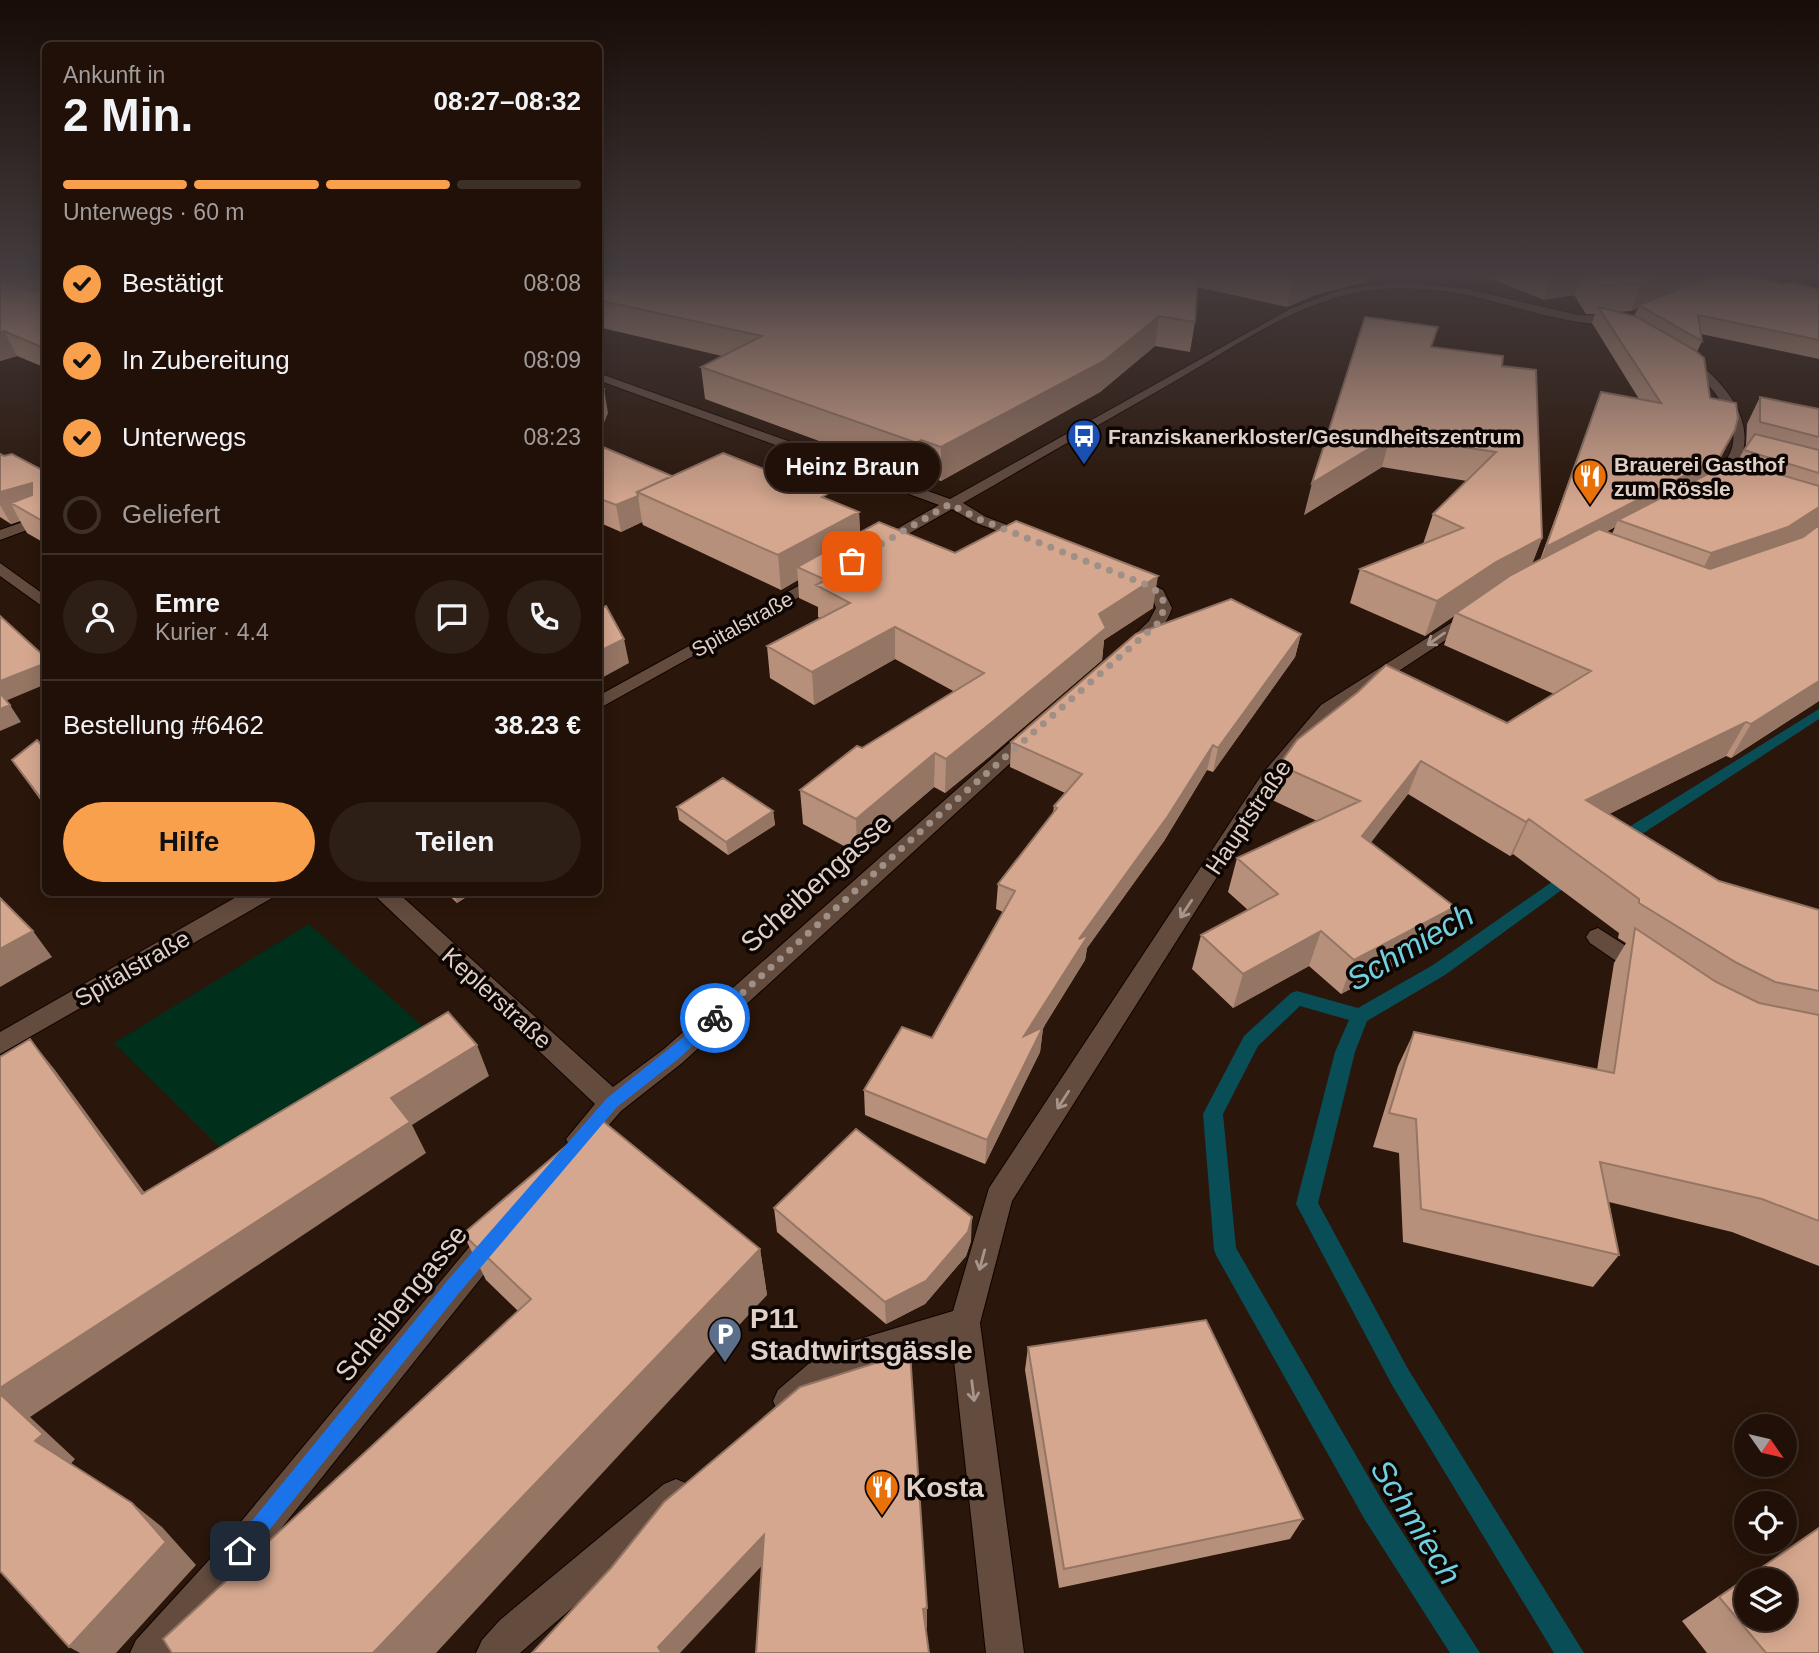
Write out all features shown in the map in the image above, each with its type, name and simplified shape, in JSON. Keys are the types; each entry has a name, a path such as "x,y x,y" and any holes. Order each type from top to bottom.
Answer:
{"street":[{"path":"863,555 1213,353"},
{"path":"1676,354 1696,365 1729,407 1741,436 1742,456 1717,486"},
{"path":"602,377 950,504 1042,544"},
{"path":"0,535 42,519"},
{"path":"0,568 42,601"},
{"name":"Spitalstraße","path":"602,702 841,568"},
{"path":"1115,573 1152,587 1165,599 1166,607 1157,624 1116,660"},
{"name":"Hauptstraße","path":"1005,1653 965,1323 999,1197 1270,778 1328,709 1491,601"},
{"name":"Scheibengasse","path":"568,1154 612,1103 673,1056 1055,713"},
{"name":"Spitalstraße","path":"0,1044 257,896"},
{"name":"Keplerstraße","path":"386,896 612,1103"},
{"path":"1598,937 1667,984"},
{"name":"Scheibengasse","path":"149,1653 223,1572 453,1287 515,1215"},
{"path":"767,1420 837,1360 965,1323"},
{"path":"495,1653 513,1633 704,1473"}],"green space":[{"path":"309,924 442,1044 243,1170 114,1043"}],"building":[{"path":"728,353 1114,353 1104,361 941,447 921,440 917,443 701,367"},
{"path":"1353,353 1480,353 1503,356 1502,366 1536,370 1542,538 1496,562 1437,601 1360,569 1463,528 1433,514 1496,452 1390,436 1312,483"},
{"path":"1628,353 1698,353 1704,358 1710,398 1736,403 1738,418 1735,430 1719,458 1546,547 1601,392 1661,403"},
{"path":"1760,397 1819,409 1819,437 1760,422"},
{"path":"1755,434 1819,450 1819,473 1744,450"},
{"path":"602,447 672,476 637,492 638,496 616,505 602,500"},
{"path":"723,453 827,494 822,497 859,512 778,555 637,492"},
{"path":"0,454 12,454 42,470 42,521 11,503 32,495 32,483 0,492"},
{"path":"1733,461 1819,486 1819,507 1788,527 1711,553 1618,520"},
{"path":"1016,521 1158,576 1099,614 1106,628 991,723 946,759 935,753 856,819 800,790 857,746 862,748 984,673 895,627 812,672 767,646 850,603 816,585 826,580 797,567 879,522 955,553"},
{"path":"1819,525 1819,681 1751,724 1746,722 1586,800 1719,881 1819,910 1819,991 1775,982 1737,963 1639,903 1639,899 1529,819 1526,822 1421,761 1362,836 1455,907 1354,960 1321,931 1243,974 1201,935 1278,894 1237,858 1360,801 1279,765 1297,740 1358,692 1386,665 1507,723 1591,671 1456,613 1511,575 1599,529 1710,569 1803,537"},
{"path":"1231,599 1301,634 1218,748 1213,745 1168,816 1079,939 1089,934 1024,1036 1043,1027 987,1140 864,1090 902,1027 932,1038 1015,891 998,884 1057,808 1054,806 1082,774 1011,742 1136,634"},
{"path":"606,606 624,639 602,650 602,608"},
{"path":"0,616 42,654 42,665 0,681"},
{"path":"0,693 10,705 0,709"},
{"path":"37,740 42,746 42,800 12,760"},
{"path":"723,778 773,811 726,842 677,807"},
{"path":"0,898 33,931 0,949"},
{"path":"1635,928 1716,982 1759,1003 1819,1015 1819,1221 1762,1199 1600,1162 1619,1255 1421,1209 1416,1119 1389,1113 1414,1032 1614,1073"},
{"path":"448,1012 477,1045 391,1098 410,1122 0,1388 0,1057 30,1039 142,1194"},
{"path":"599,1118 760,1249 373,1653 172,1653 163,1639 531,1299 463,1234"},
{"path":"856,1129 972,1217 968,1232 926,1281 885,1302 774,1208"},
{"path":"1206,1320 1303,1519 1064,1569 1028,1347"},
{"path":"910,1352 927,1608 923,1609 929,1653 756,1653 764,1535 658,1647 662,1653 532,1653 611,1568 664,1502 800,1387"},
{"path":"0,1394 43,1434 35,1441 132,1503 166,1542 69,1647 0,1571"},
{"path":"1819,1528 1819,1653 1766,1653 1748,1631 1797,1631 1797,1568 1761,1568 1781,1554 1797,1554 1797,1543"},
{"path":"1734,1587 1734,1615 1719,1597"}],"waterway":[{"name":"Schmiech","path":"1619,841 1819,713"},
{"name":"Schmiech","path":"1360,1016 1439,970 1572,874"},
{"name":"Schmiech","path":"1360,1016 1297,998 1251,1041 1213,1114 1225,1250 1374,1511 1466,1653"},
{"path":"1360,1016 1345,1052 1307,1204 1400,1377 1570,1653"}],"way so far":[{"path":"715,1018 922,830 1157,624 1166,607 1165,599 1152,587 981,520 965,509 950,504 852,561"}],"place":[{"name":"Franziskanerkloster/Gesundheitszentrum","path":"1084,466"},
{"name":"Brauerei Gasthof zum Rössle","path":"1590,506"},
{"name":"Heinz Braun","path":"852,561"},
{"name":"P11 Stadtwirtsgässle","path":"725,1364"},
{"name":"Kosta","path":"882,1517"}],"route":[{"path":"240,1551 453,1287 612,1103 673,1056 715,1018"}]}
